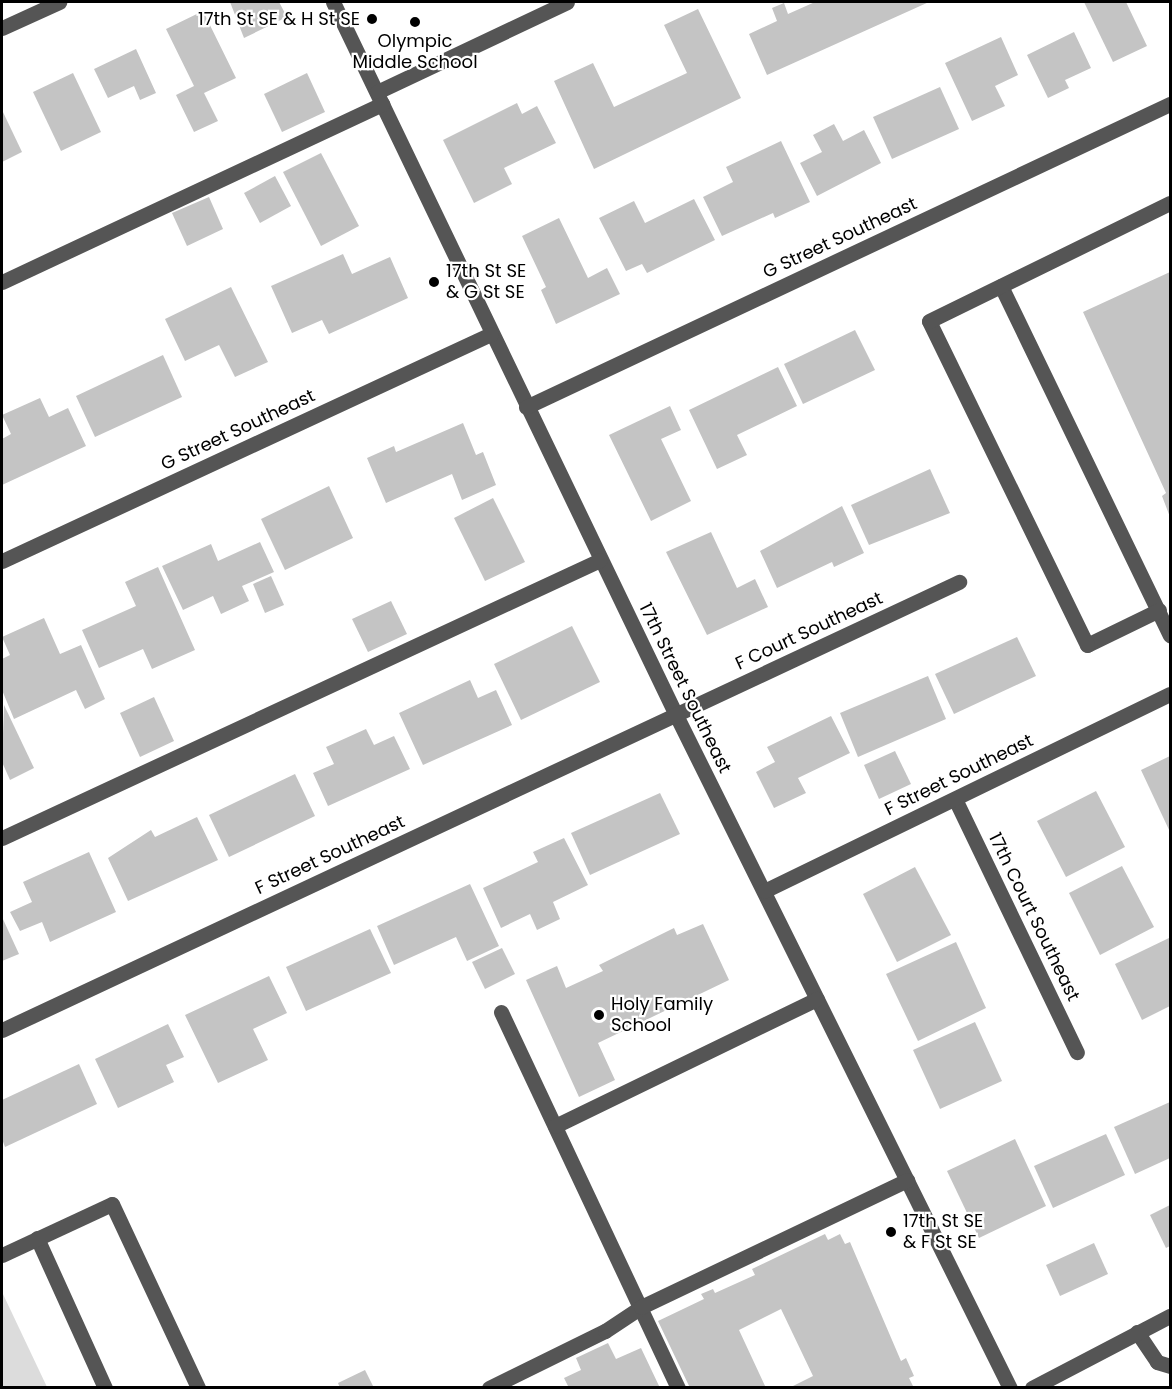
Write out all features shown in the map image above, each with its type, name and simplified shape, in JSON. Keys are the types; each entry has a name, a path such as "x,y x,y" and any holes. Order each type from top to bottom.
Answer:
{"street":[{"path":"2,28 59,2"},
{"name":"17th Street Southeast","path":"333,2 675,715 1010,1388"},
{"path":"2,282 380,98 567,2"},
{"name":"G Street Southeast","path":"526,407 1170,104"},
{"path":"1159,610 1087,645 929,321 1170,203"},
{"path":"1000,286 1170,635"},
{"name":"G Street Southeast","path":"2,561 492,334"},
{"path":"2,838 600,560"},
{"name":"F Court Southeast","path":"675,715 959,582"},
{"name":"F Street Southeast","path":"764,891 1170,694"},
{"name":"F Street Southeast","path":"2,1030 675,715"},
{"name":"17th Court Southeast","path":"955,799 1077,1053"},
{"path":"555,1126 817,999"},
{"path":"501,1012 678,1388"},
{"path":"489,1388 605,1331 641,1307 907,1180"},
{"path":"2,1255 112,1204 198,1388"},
{"path":"37,1238 105,1388"},
{"path":"1032,1388 1170,1316"},
{"path":"1137,1332 1157,1362 1170,1366"}],"shaded area":[{"path":"2,1292 47,1387 2,1387"}],"building":[{"path":"230,2 279,2 287,17 244,38"},
{"path":"815,2 929,2 767,75 749,34 777,21 772,8 784,3 788,14"},
{"path":"1084,2 1126,2 1147,46 1113,62"},
{"path":"698,9 741,98 594,169 554,81 593,63 614,107 687,73 664,25"},
{"path":"203,11 236,78 204,93 218,121 194,132 176,95 194,86 166,29"},
{"path":"1074,32 1091,68 1065,80 1069,88 1048,98 1027,55"},
{"path":"1001,37 1018,75 995,86 1005,106 972,121 945,63"},
{"path":"136,49 156,93 140,100 134,86 108,98 94,69"},
{"path":"73,73 101,132 61,151 33,92"},
{"path":"307,73 325,112 282,132 264,94"},
{"path":"940,87 959,129 892,159 873,117"},
{"path":"517,103 522,114 537,106 556,143 504,168 512,184 474,203 443,140"},
{"path":"2,110 22,152 2,162"},
{"path":"834,124 843,141 864,130 881,163 817,196 800,163 822,152 813,135"},
{"path":"781,141 810,202 775,218 773,213 722,236 703,197 733,182 726,167"},
{"path":"321,153 359,226 321,246 283,172"},
{"path":"275,176 291,206 260,223 244,193"},
{"path":"209,197 223,229 187,246 172,213"},
{"path":"694,199 715,240 647,273 642,264 626,271 599,218 634,201 645,223"},
{"path":"559,218 588,278 607,268 620,294 556,324 541,290 546,287 522,236"},
{"path":"343,254 352,274 390,257 408,298 329,334 322,320 292,333 271,286"},
{"path":"1170,272 1170,517 1162,496 1166,493 1083,312"},
{"path":"231,287 268,362 235,377 219,345 185,361 165,319"},
{"path":"855,330 875,370 803,404 784,364"},
{"path":"163,355 182,397 95,437 76,396"},
{"path":"778,367 797,406 737,435 747,455 717,469 689,410"},
{"path":"40,398 49,417 68,408 86,446 2,485 2,439 11,434 2,415"},
{"path":"670,406 681,430 661,439 691,501 651,521 609,435"},
{"path":"463,423 476,455 483,452 496,485 462,500 452,474 386,503 367,458 394,446 396,452"},
{"path":"930,469 950,513 869,545 851,505"},
{"path":"329,486 353,538 285,570 261,519"},
{"path":"493,498 525,562 485,581 454,518"},
{"path":"842,506 864,553 834,567 832,562 777,588 760,551"},
{"path":"711,532 737,588 755,579 768,607 707,635 666,552"},
{"path":"260,542 274,572 242,586 249,601 221,614 213,596 183,610 162,566 211,544 218,561"},
{"path":"158,567 195,650 152,669 143,649 99,668 82,630 136,606 125,582"},
{"path":"271,576 284,605 265,613 253,584"},
{"path":"391,601 407,634 368,652 352,619"},
{"path":"44,618 60,654 81,645 105,699 85,709 76,690 14,719 2,690 2,659 10,655 2,637"},
{"path":"572,626 600,682 521,720 494,664"},
{"path":"1017,637 1036,676 954,714 935,674"},
{"path":"928,676 946,719 858,757 840,713"},
{"path":"470,680 478,698 496,690 512,725 423,765 399,713"},
{"path":"154,697 174,741 140,757 120,713"},
{"path":"4,705 34,768 10,780 2,762"},
{"path":"831,716 850,753 798,778 806,793 774,808 756,772 775,762 767,747"},
{"path":"366,729 374,745 394,736 410,769 328,806 313,773 334,764 326,747"},
{"path":"895,751 911,784 879,799 864,765"},
{"path":"1170,756 1170,832 1141,770"},
{"path":"295,774 315,816 229,857 209,815"},
{"path":"1096,791 1125,847 1066,877 1037,821"},
{"path":"660,793 680,834 590,875 571,833"},
{"path":"197,817 218,860 128,901 108,858 151,830 155,837"},
{"path":"564,838 588,885 553,902 560,919 537,930 530,914 501,928 483,888 538,862 533,852"},
{"path":"89,852 116,912 50,942 42,922 20,931 10,912 32,902 23,882"},
{"path":"1122,866 1154,927 1100,955 1069,893"},
{"path":"915,867 951,935 897,962 863,894"},
{"path":"470,884 499,946 467,961 456,937 394,965 377,926"},
{"path":"2,917 19,954 2,961"},
{"path":"703,924 729,980 598,1043 615,1080 579,1097 526,980 557,966 566,988 603,971 599,965 674,928 677,935"},
{"path":"370,929 391,973 306,1011 286,967"},
{"path":"1169,938 1170,1006 1142,1020 1115,964"},
{"path":"956,942 986,1008 918,1041 886,974"},
{"path":"502,948 515,974 485,989 472,962"},
{"path":"269,976 287,1013 253,1029 268,1060 218,1083 185,1015"},
{"path":"975,1022 1002,1081 940,1109 913,1050"},
{"path":"168,1024 184,1057 166,1065 174,1082 118,1108 95,1059"},
{"path":"79,1064 97,1104 5,1147 2,1139 2,1100"},
{"path":"1170,1102 1170,1158 1135,1174 1114,1127"},
{"path":"1106,1134 1125,1175 1053,1208 1034,1166"},
{"path":"1015,1139 1046,1206 979,1238 947,1171"},
{"path":"1170,1205 1170,1246 1166,1248 1150,1215"},
{"path":"825,1234 828,1240 840,1234 845,1244 850,1242 901,1361 906,1358 914,1376 909,1378 914,1388 789,1388 813,1376 781,1309 739,1330 766,1388 690,1388 658,1321 704,1299 701,1294 713,1289 715,1293 755,1275 752,1269"},
{"path":"1094,1243 1108,1274 1060,1296 1046,1265"},
{"path":"608,1343 616,1359 641,1348 660,1388 569,1388 564,1378 581,1370 576,1358"},
{"path":"365,1370 374,1388 340,1388 338,1383"}],"place":[{"name":"17th St SE & H St SE","path":"372,19"},
{"name":"Olympic Middle School","path":"415,22"},
{"name":"17th St SE & G St SE","path":"434,282"},
{"name":"Holy Family School","path":"599,1015"},
{"name":"17th St SE & F St SE","path":"891,1232"}]}
